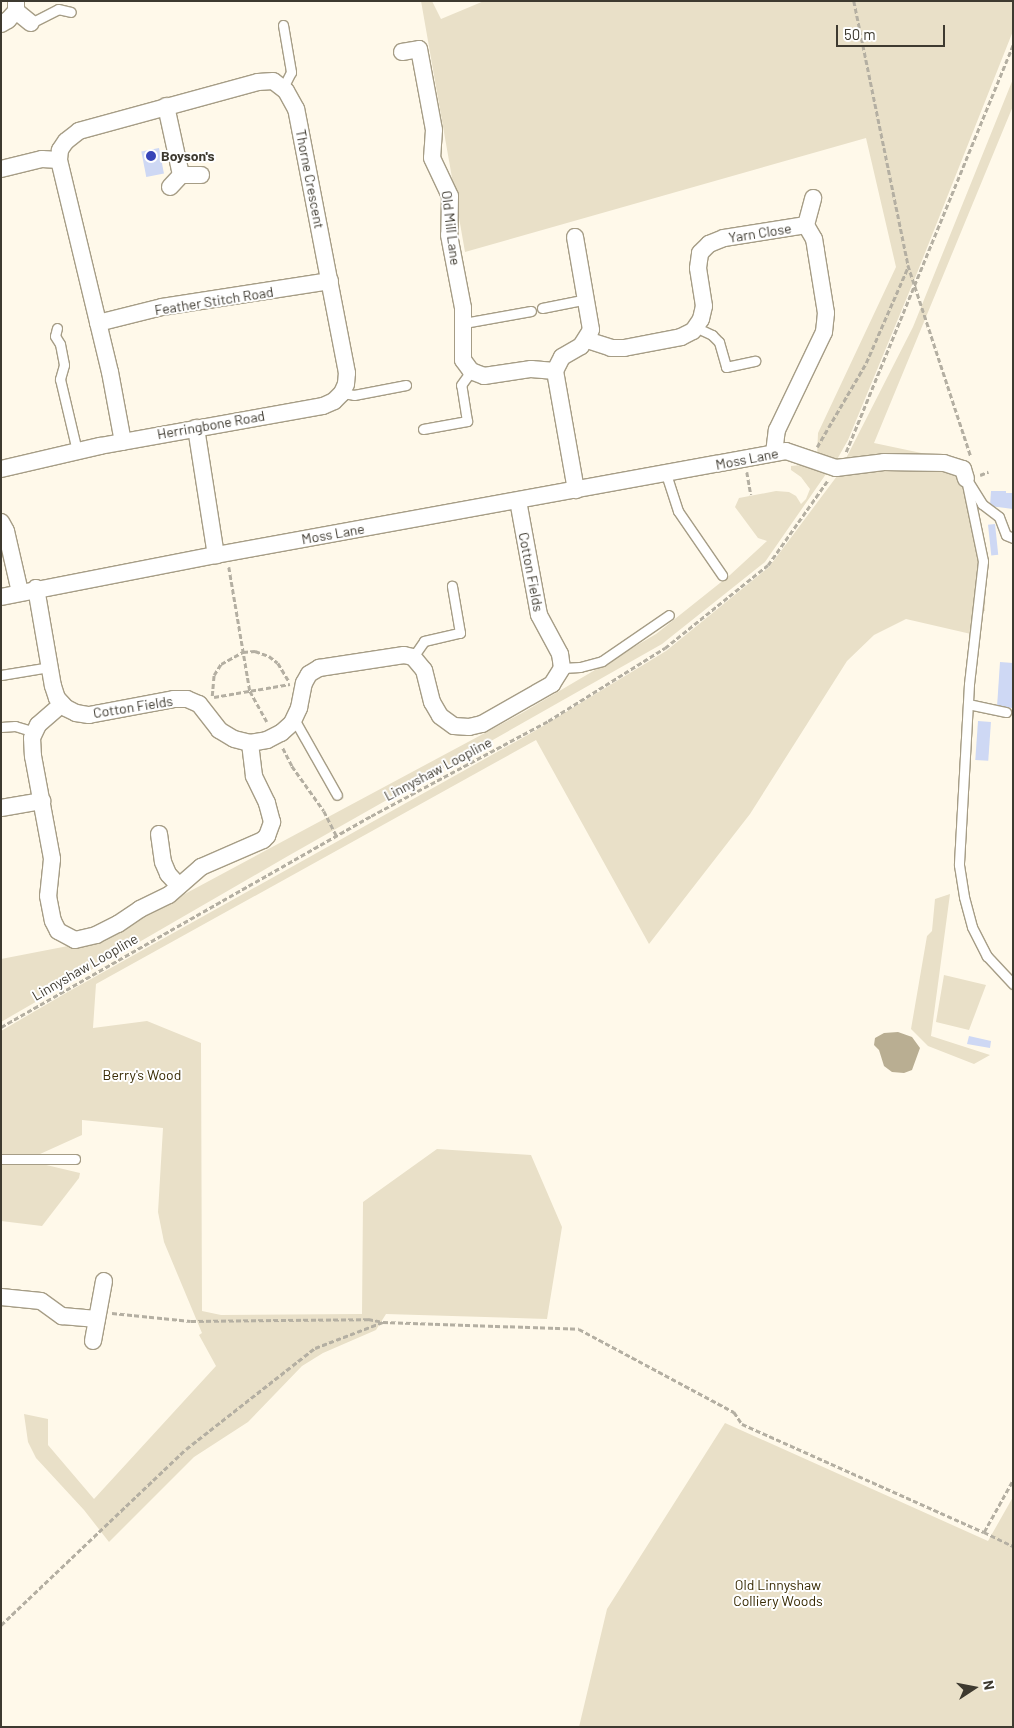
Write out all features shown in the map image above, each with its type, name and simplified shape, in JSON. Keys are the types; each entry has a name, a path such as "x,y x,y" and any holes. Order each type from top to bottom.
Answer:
{"street":[{"path":"1,24 8,20 16,6 32,23"},
{"name":"Old Mill Lane","path":"402,52 419,49 434,130 432,158 450,196 449,235 464,323 462,352 463,360 471,371"},
{"path":"123,442 98,323 59,160 60,150 66,141 79,130 265,81 273,81 283,88"},
{"name":"Thorne Crescent","path":"283,88 292,98 296,109 330,281 347,373 346,384 342,393"},
{"path":"166,106 181,175"},
{"path":"1,169 42,159 59,160"},
{"path":"170,187 181,175 201,175"},
{"name":"Yarn Close","path":"774,453 777,430 824,332 826,313 815,245 806,225 812,198"},
{"name":"Yarn Close","path":"695,327 701,319 704,306 698,268 700,253 709,244 724,238 806,225"},
{"path":"576,237 586,252 587,299 591,330 587,340 581,346 562,357 555,370 576,490"},
{"name":"Feather Stitch Road","path":"98,323 162,307 269,292 330,281"},
{"path":"587,340 611,348 624,348 681,337 695,327"},
{"path":"471,371 492,376 531,369 555,370"},
{"name":"Herringbone Road","path":"1,469 123,442 323,406 334,401 342,393"},
{"path":"196,428 221,554"},
{"name":"Moss Lane","path":"1,597 36,588 786,451 836,468 884,462 944,464 963,469 972,476"},
{"name":"Cotton Fields","path":"518,501 539,615 560,654 562,668"},
{"path":"1,522 6,531 20,592"},
{"path":"36,588 53,686 62,704 38,725 32,738 33,756 52,859 48,896 53,921 58,931 66,937 75,940 96,935 118,924 140,909 169,895 201,867 263,840 271,830 270,812 251,765 250,743"},
{"path":"205,701 219,730 234,739 250,743 267,740 276,736 294,719 300,708 297,686 309,674 319,668 395,655 413,658 424,670 435,710 446,722 462,727 482,724 552,684 562,668"},
{"name":"Cotton Fields","path":"62,704 76,713 88,715 174,699 205,701"},
{"path":"1,808 42,800"},
{"path":"158,834 163,862 168,874 178,886"},
{"path":"93,1342 104,1281"},
{"path":"1,1297 41,1301 62,1316 98,1315"}],"lane":[{"path":"32,23 58,9 71,12"},
{"path":"283,26 291,72 283,88"},
{"path":"542,308 587,299"},
{"path":"464,323 532,311"},
{"path":"695,327 712,335 719,342 726,367 755,361"},
{"path":"57,328 55,336 60,344 64,365 60,379 77,451"},
{"path":"423,429 467,421 460,385 471,371"},
{"path":"342,393 354,394 406,385"},
{"path":"666,474 678,511 722,575"},
{"path":"972,476 982,504 998,517 1006,535 1013,538"},
{"path":"972,476 982,561 968,704 959,866 962,889 972,927 987,956 1013,984"},
{"path":"413,658 424,642 460,633 452,586"},
{"path":"562,668 580,667 602,661 669,614"},
{"path":"1,676 50,667"},
{"path":"968,704 1006,712"},
{"path":"294,719 337,795"},
{"path":"1,727 15,726 35,732"},
{"path":"1,1159 75,1159"}],"path":[{"path":"854,1 908,266 974,464"},
{"name":"Linnyshaw Loopline","path":"1,1027 337,836 548,721 665,648 768,565 836,468 852,441 1013,44"},
{"path":"806,457 815,450 866,363 908,266"},
{"path":"744,460 751,496"},
{"path":"221,554 250,691 292,766 324,811 337,836"},
{"path":"205,701 214,675 221,664 243,652 255,652 269,656 278,663 297,686"},
{"path":"205,701 250,691 297,686"},
{"path":"98,1315 191,1321 368,1319 384,1322 579,1329 734,1412 742,1424 1013,1546"},
{"path":"1,1625 186,1449 315,1348 384,1322"},
{"path":"984,1532 1013,1480"}],"green space":[{"path":"421,1 432,1 441,19 484,1 1013,1 1013,31 917,273 848,440 835,463 817,456 818,433 896,267 866,138 465,252"},
{"name":"Berry's Wood","path":"1013,79 1013,106 874,443 964,462 986,561 985,611 974,611 971,634 906,619 874,635 847,661 750,814 649,944 536,740 96,984 93,1028 147,1021 201,1043 202,1311 221,1315 362,1314 363,1202 437,1149 531,1155 562,1227 547,1319 386,1314 376,1330 323,1353 302,1366 248,1422 194,1457 109,1542 84,1510 36,1458 28,1442 24,1414 48,1419 48,1445 94,1499 216,1366 199,1335 202,1333 164,1242 158,1212 163,1128 82,1120 82,1135 40,1154 1,1155 1,1031 533,732 666,651 769,567 837,476 913,327"},
{"path":"791,466 810,466 826,474 765,562 662,644 288,856 1,1022 1,959 99,940 522,713 656,634 730,575 767,541 758,538 735,507 739,498 776,491 789,492 796,496 801,504 806,499 810,489 801,477 791,470"},
{"path":"950,894 931,1036 990,1055 974,1064 928,1046 911,1029 927,936 932,931 935,899"},
{"path":"944,975 986,985 969,1030 936,1022"},
{"path":"1,1164 42,1164 80,1173 79,1178 42,1226 1,1221"},
{"name":"Old Linnyshaw Colliery Woods","path":"725,1423 988,1541 1013,1497 1013,1727 579,1727 607,1609"}],"shaded area":[{"path":"898,1032 912,1037 920,1048 912,1070 904,1073 892,1072 884,1066 879,1050 874,1045 875,1038 884,1033"}],"building":[{"path":"159,148 164,174 146,177 141,151"},
{"path":"991,491 1013,493 1013,509 990,506"},
{"path":"995,524 998,555 991,556 988,525"},
{"path":"1000,662 1013,663 1013,708 997,707"},
{"path":"978,721 991,722 988,761 975,760"},
{"path":"969,1036 991,1041 990,1048 967,1044"}],"place":[{"name":"Boyson's","path":"151,156"}]}
